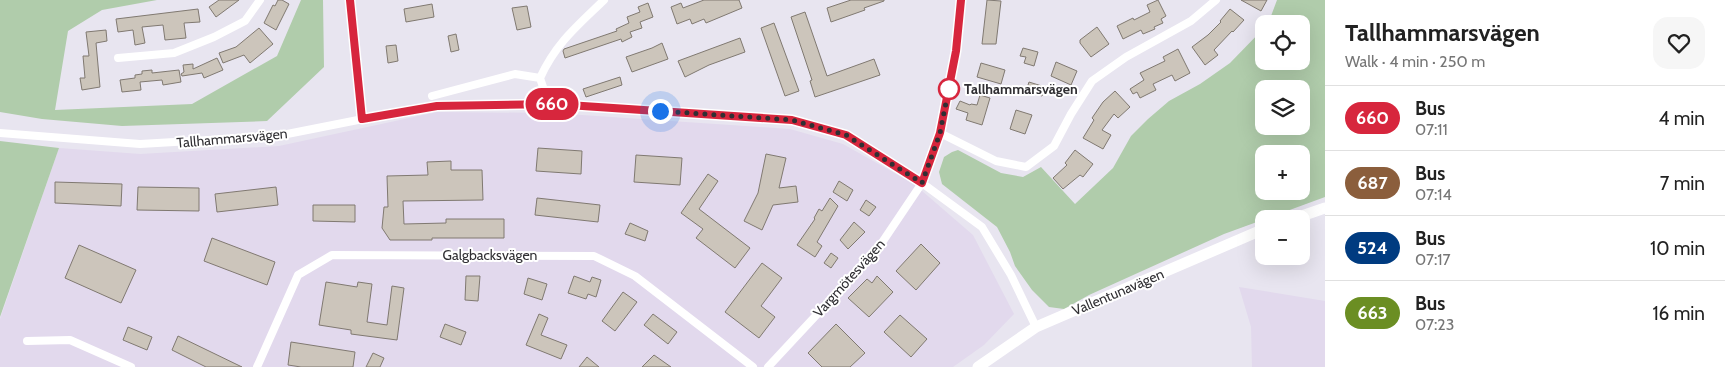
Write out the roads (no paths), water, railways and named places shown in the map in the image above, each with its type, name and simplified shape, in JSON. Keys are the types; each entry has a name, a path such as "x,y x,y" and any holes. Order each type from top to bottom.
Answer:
{"main road":[{"path":"1310,213 1325,208"},
{"name":"Vallentunavägen","path":"978,367 1036,327 1255,232"}],"street":[{"path":"118,58 174,53 214,37 245,20 260,0"},
{"path":"350,0 362,119"},
{"path":"553,104 544,90 540,78 547,63 562,41 604,0"},
{"name":"Vargmötesvägen","path":"768,367 877,250 922,183 940,133 956,51 962,0"},
{"path":"940,133 996,160 1026,167 1054,146 1092,81 1126,57 1191,21 1216,0"},
{"path":"432,96 514,74 540,78"},
{"name":"Tallhammarsvägen","path":"0,133 140,144 277,136 437,106 553,104 792,120 846,135 922,183 982,228 1011,275 1036,327"},
{"name":"Galgbacksvägen","path":"256,367 298,275 332,254 594,256 635,276 753,367"},
{"path":"27,341 70,340 131,367"}],"place":[{"name":"Tallhammarsvägen","path":"949,89"}]}
